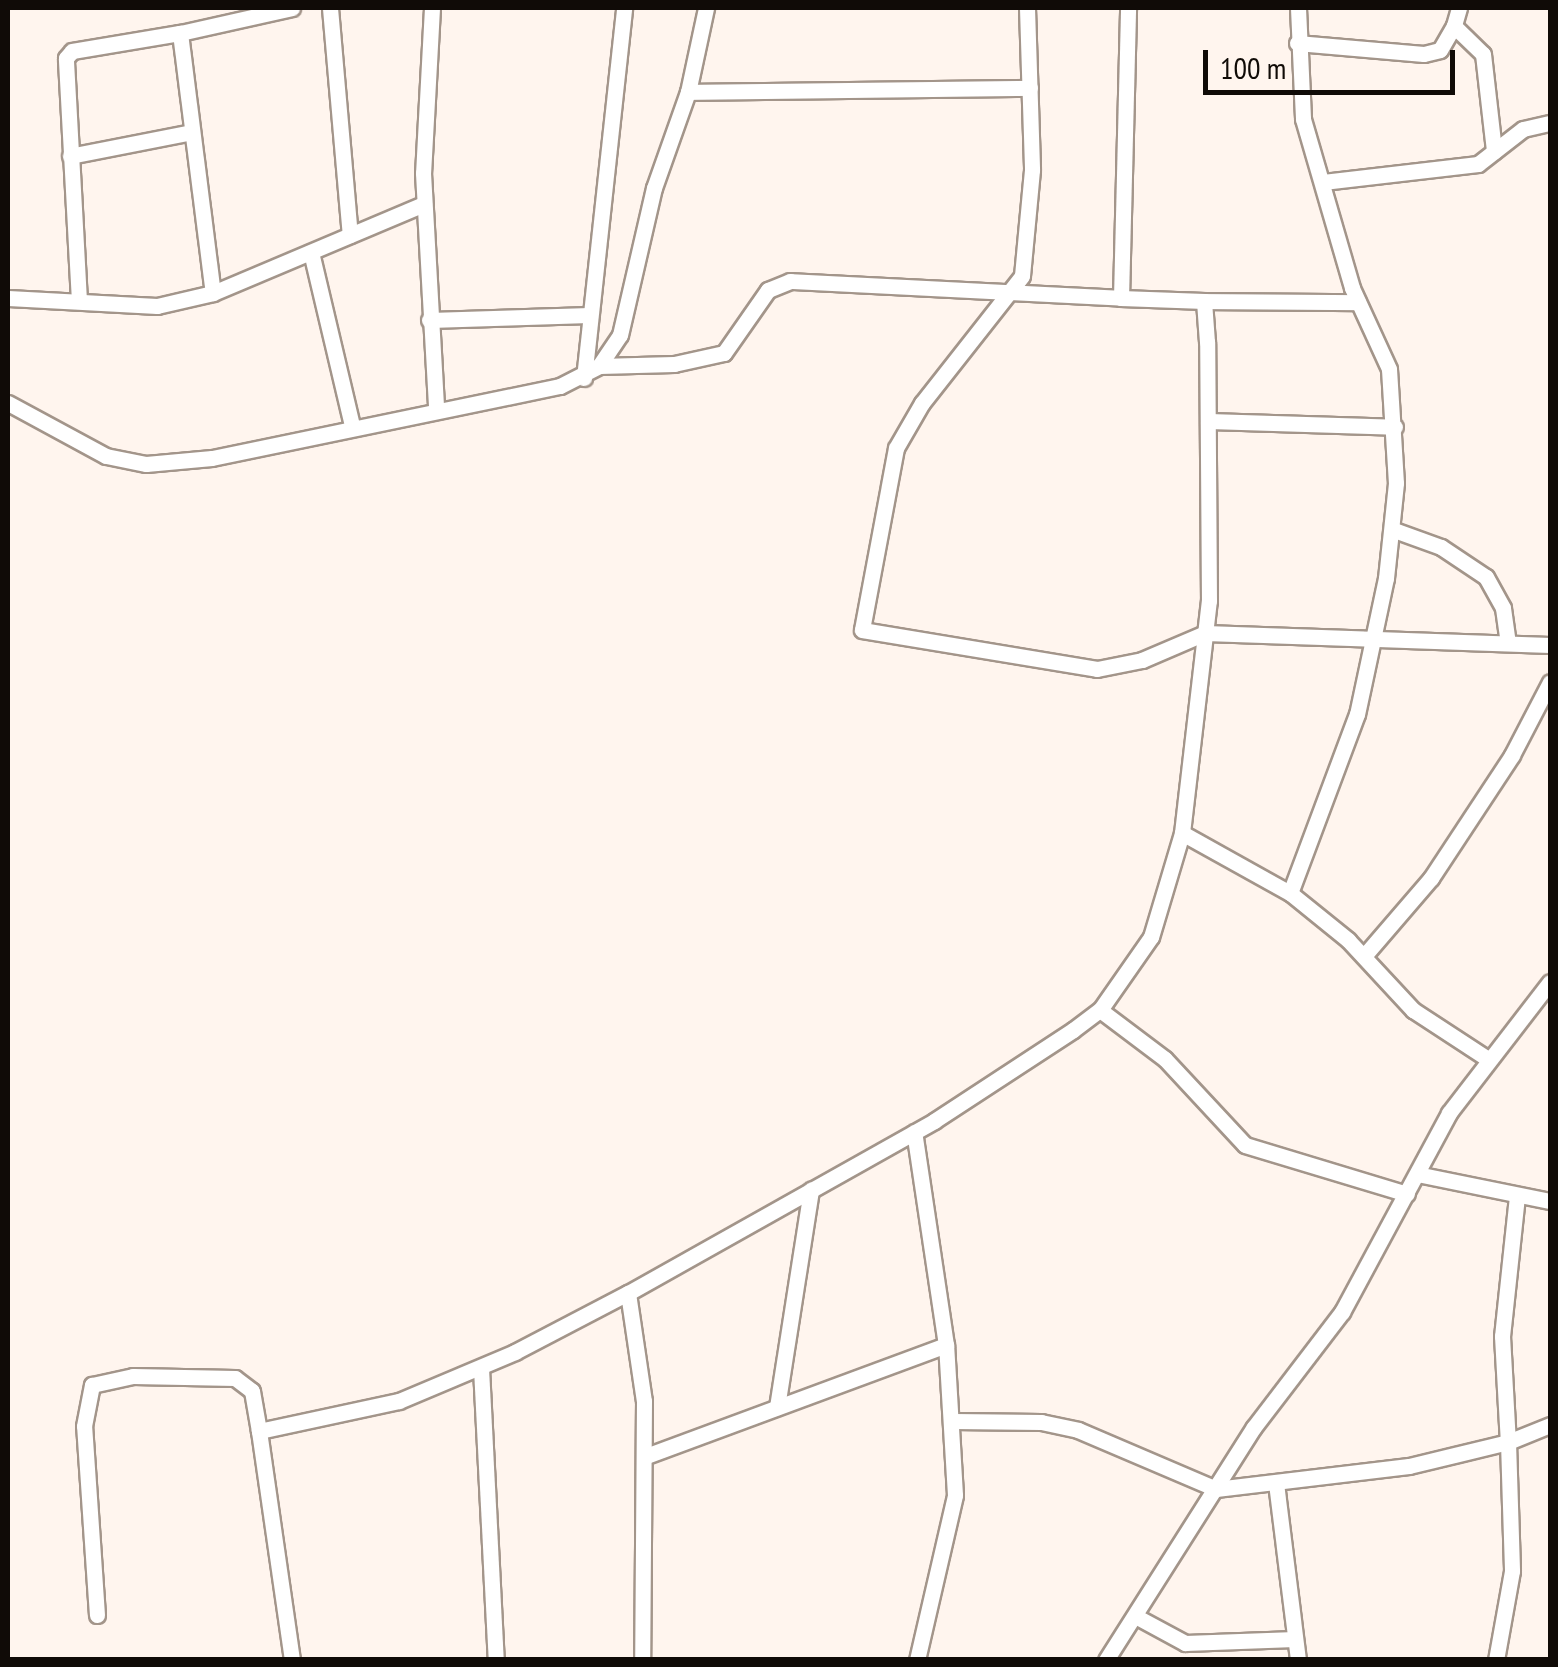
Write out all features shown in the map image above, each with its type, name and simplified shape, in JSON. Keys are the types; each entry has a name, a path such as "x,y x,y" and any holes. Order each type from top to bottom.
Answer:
{"street":[{"path":"79,301 68,55 292,8"},
{"path":"330,8 350,235"},
{"path":"432,8 423,96 424,204 436,408"},
{"path":"584,378 624,8"},
{"path":"8,403 106,456 146,464 212,458 584,378 600,366 626,314 654,188 688,92 706,8"},
{"path":"1027,8 1029,237 1022,276 922,403 896,448 862,630 1097,669 1142,660 1205,633 1550,645"},
{"path":"1121,298 1128,8"},
{"path":"1290,893 1338,774 1374,639 1394,530 1395,427 1381,341 1358,302 1304,119 1298,8"},
{"path":"1297,43 1434,53 1454,26 1459,8"},
{"path":"1454,26 1483,54 1494,151"},
{"path":"180,32 212,293"},
{"path":"688,92 1030,88"},
{"path":"1324,182 1478,164 1523,129 1550,123"},
{"path":"70,156 192,132"},
{"path":"8,298 158,306 212,293 424,204"},
{"path":"311,252 352,426"},
{"path":"600,366 674,364 724,353 768,290 790,282 1009,296 1358,302"},
{"path":"259,1431 361,1413 481,1368 628,1293 914,1132 1100,1010 1151,937 1182,833 1205,633 1208,422 1204,301"},
{"path":"428,320 590,315"},
{"path":"1208,422 1395,427"},
{"path":"1394,530 1454,554 1486,577 1503,608 1508,643"},
{"path":"1364,956 1430,878 1512,755 1550,682"},
{"path":"1182,833 1290,893 1364,956 1413,1010 1488,1059"},
{"path":"1106,1660 1284,1383 1342,1312 1417,1174 1488,1059 1550,982"},
{"path":"1100,1010 1165,1059 1244,1144 1406,1194"},
{"path":"914,1132 954,1421 950,1532 917,1660"},
{"path":"1417,1174 1550,1202"},
{"path":"777,1407 811,1190"},
{"path":"1496,1660 1512,1571 1502,1350 1516,1196"},
{"path":"628,1293 646,1456 642,1660"},
{"path":"646,1456 946,1344"},
{"path":"481,1368 496,1660"},
{"path":"97,1615 84,1426 92,1385 133,1376 236,1378 252,1391 292,1660"},
{"path":"954,1421 1041,1422 1078,1430 1216,1489 1409,1466 1508,1442 1550,1425"},
{"path":"1276,1484 1298,1660"},
{"path":"1137,1616 1185,1643 1296,1639"}]}
